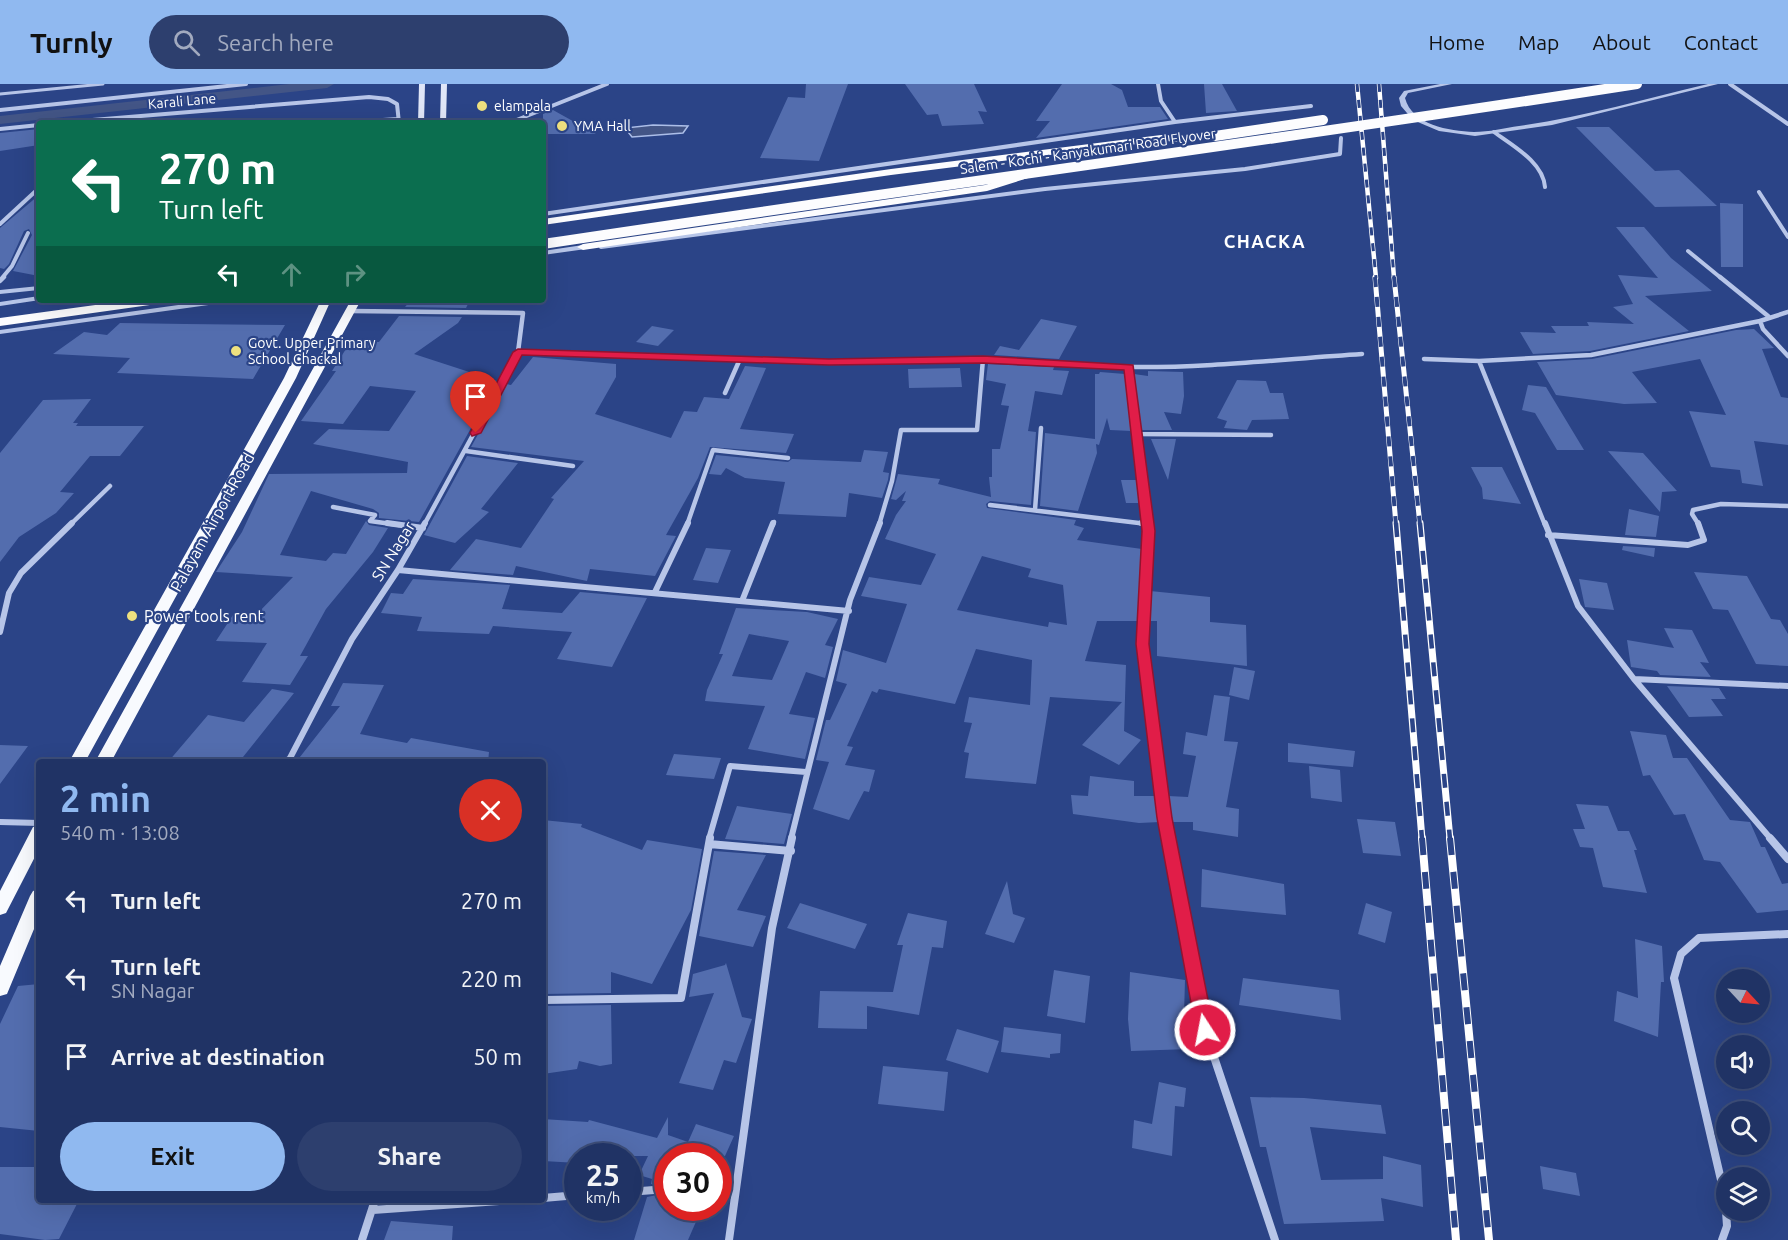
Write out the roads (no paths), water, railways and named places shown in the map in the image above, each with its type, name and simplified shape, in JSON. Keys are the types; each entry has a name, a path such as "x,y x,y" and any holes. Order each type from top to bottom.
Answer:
{"highway":[{"name":"Salem - Kochi - Kanyakumari Road Flyover","path":"546,235 1571,84"},
{"name":"Salem - Kochi - Kanyakumari Road Flyover","path":"546,244 1637,84"},
{"path":"546,222 891,172 1161,138 1190,139"},
{"path":"583,247 714,226 987,188 1034,172"},
{"path":"0,311 60,303"},
{"path":"0,322 136,303"}],"main road":[{"path":"422,84 422,120"},
{"path":"443,120 444,84"},
{"name":"Palayam Airport Road","path":"79,759 290,378 325,303"},
{"name":"Palayam Airport Road","path":"105,759 353,305"},
{"path":"0,908 36,838"},
{"path":"0,988 36,903"}],"street":[{"path":"0,110 246,84"},
{"path":"517,120 607,84"},
{"path":"1158,84 1161,101 1174,123"},
{"path":"1449,84 1406,92 1402,98 1404,106 1415,119 1459,134 1494,132 1552,123 1715,84"},
{"path":"1730,84 1788,124"},
{"name":"Karali Lane","path":"88,120 369,97 388,99 397,104 398,120"},
{"path":"546,214 1174,123 1311,106"},
{"path":"0,129 36,125"},
{"path":"1494,132 1526,156 1544,175 1545,187"},
{"path":"546,253 583,247 618,246 1046,189 1191,175 1309,160 1340,154 1341,138"},
{"path":"0,224 36,192"},
{"path":"1759,192 1788,237"},
{"path":"0,281 12,266 28,233"},
{"path":"1689,251 1768,316"},
{"path":"0,292 36,288"},
{"path":"0,304 36,298"},
{"path":"0,332 208,303"},
{"path":"353,305 523,313 518,352 829,362 983,359 1193,368 1233,362 1362,354"},
{"path":"1424,359 1479,361 1591,355 1760,321 1768,316 1788,312"},
{"path":"1760,321 1762,329 1788,356"},
{"name":"SN Nagar","path":"289,759 351,639 398,570 423,528 518,352"},
{"path":"725,393 740,358"},
{"path":"729,1240 772,928 806,772 855,582 878,529 892,481 901,430 977,430 983,359"},
{"path":"1479,361 1578,606 1634,679 1788,859"},
{"path":"1129,367 1135,434 1148,524 1143,644 1164,818 1205,1030 1275,1240"},
{"path":"1035,510 1041,428"},
{"path":"1135,434 1271,435"},
{"path":"655,592 685,533 694,497 713,450 788,458"},
{"path":"466,451 573,466"},
{"path":"0,632 9,593 21,573 110,486"},
{"path":"1548,535 1688,545 1704,540 1703,531 1692,514 1693,510 1721,504 1788,506"},
{"path":"990,505 1148,524"},
{"path":"333,507 375,515 370,521 423,528"},
{"path":"742,601 774,522"},
{"path":"398,570 849,611"},
{"path":"1634,679 1788,686"},
{"path":"546,1000 681,998 710,844 730,766 806,772"},
{"path":"0,822 36,823"},
{"path":"710,844 790,851"},
{"path":"1722,1240 1727,1226 1725,1197 1674,978 1681,954 1699,938 1788,934"},
{"path":"642,1191 654,1190"},
{"path":"546,1198 564,1197"},
{"path":"362,1240 374,1203"},
{"path":"373,1210 471,1203"}],"lane":[{"path":"0,94 103,84"}],"water":[{"path":"653,125 688,126 683,133 632,137 625,128"}],"waterway":[{"path":"0,120 327,84"}],"railway":[{"path":"1357,84 1376,278"},
{"path":"1379,84 1394,278"},
{"path":"1375,277 1396,525"},
{"path":"1394,277 1420,525"},
{"path":"1396,523 1422,839"},
{"path":"1420,523 1450,839"},
{"path":"1422,838 1456,1240"},
{"path":"1450,838 1489,1240"}],"place":[{"name":"elampala","path":"482,106"},
{"name":"YMA Hall","path":"562,126"},
{"name":"Govt. Upper Primary School Chackal","path":"236,351"},
{"name":"Power tools rent","path":"132,616"}],"district":[{"name":"CHACKA","path":"1265,241"}]}
